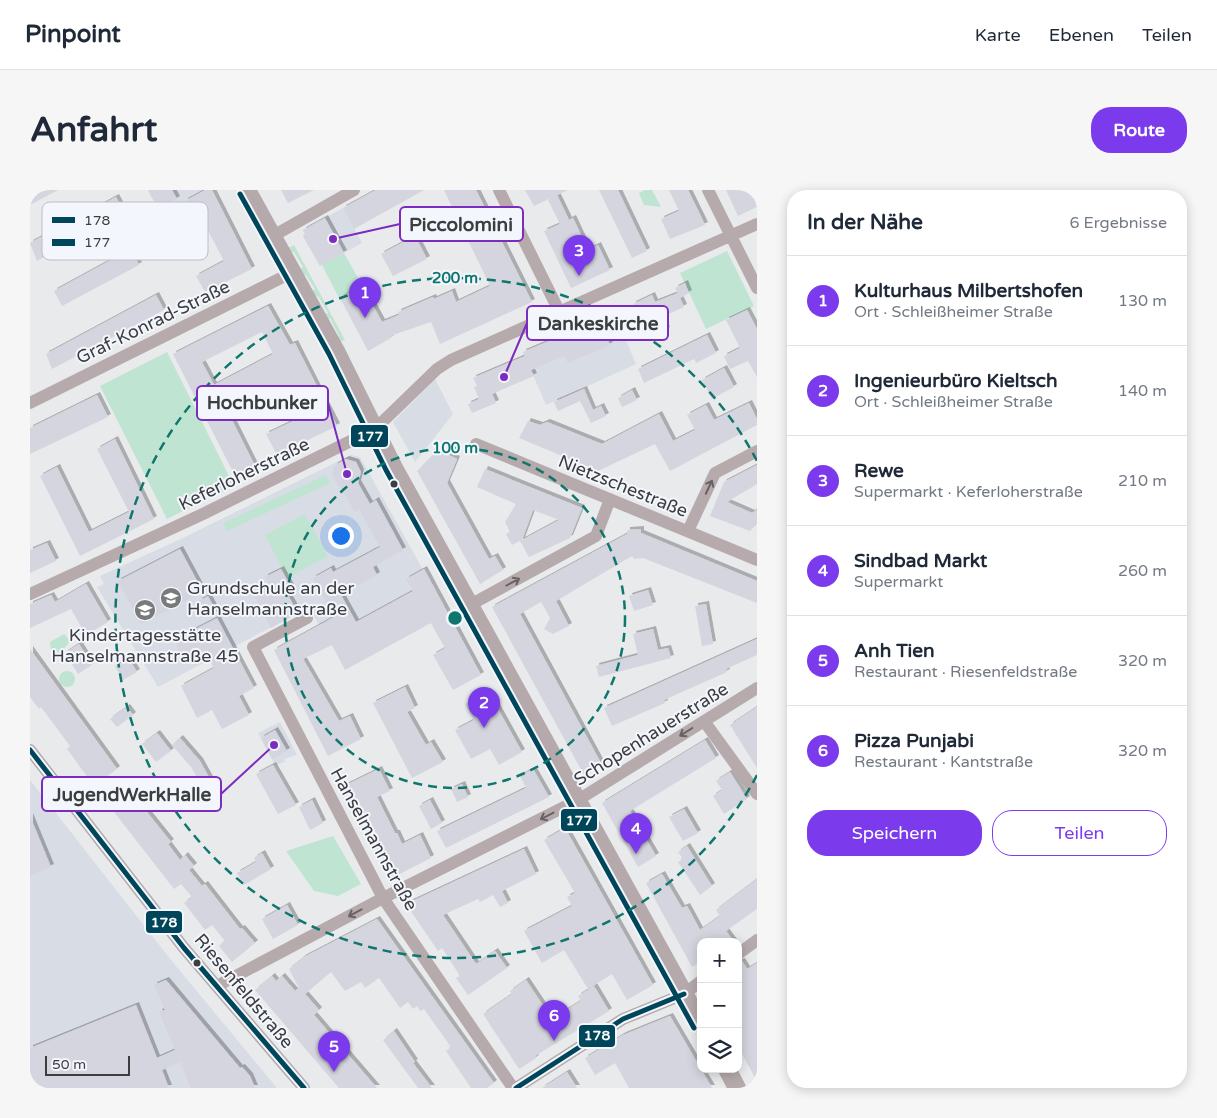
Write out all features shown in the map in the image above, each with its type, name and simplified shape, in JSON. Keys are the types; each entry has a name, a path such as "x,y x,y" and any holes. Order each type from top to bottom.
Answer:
{"main road":[{"path":"248,190 376,429 393,466 697,1017"},
{"path":"729,1073 737,1088"}],"street":[{"path":"273,236 354,190"},
{"path":"499,190 560,313"},
{"path":"708,190 757,288"},
{"name":"Keferloherstraße","path":"30,594 205,513 376,429 436,369 757,224"},
{"name":"Graf-Konrad-Straße","path":"30,403 293,272"},
{"name":"Nietzschestraße","path":"476,444 757,560"},
{"path":"688,531 715,473 757,451"},
{"path":"470,605 596,536 610,499"},
{"name":"Hanselmannstraße","path":"307,618 253,647 383,898 515,1088"},
{"name":"Schopenhauerstraße","path":"217,986 383,898 578,800 757,688"},
{"path":"704,721 711,728 757,794"},
{"name":"Riesenfeldstraße","path":"30,750 184,948 304,1088"},
{"path":"742,951 757,940"},
{"path":"515,1088 623,1020 684,994 698,983"}],"shaded area":[{"path":"148,190 205,190 184,202 154,202"},
{"path":"343,208 362,243 320,266 303,236 305,234 303,230"},
{"path":"618,322 636,364 546,405 523,352 587,325 591,333"},
{"path":"435,379 453,414 415,462 393,422"},
{"path":"351,455 360,457 456,629 439,638 431,623 341,639 330,645 309,607 158,687 97,587 104,584 100,576 183,538"},
{"path":"280,722 297,755 284,759 285,762 275,765 258,733"},
{"path":"30,780 171,960 277,1088 30,1088"}],"green space":[{"path":"645,190 652,190 661,207 644,205 639,193"},
{"path":"294,245 345,340 338,342 336,338 339,336 330,318 327,319 324,315 328,313 318,296 314,298 311,292 315,289 306,275 303,276 300,269 303,267 294,252 291,253 288,248"},
{"path":"727,251 754,306 706,329 680,273"},
{"path":"344,253 362,285 339,298 322,265"},
{"path":"167,352 234,486 167,519 100,386"},
{"path":"326,475 330,483 227,531 223,523"},
{"path":"305,514 328,556 287,578 265,535"},
{"path":"64,634 69,639 68,644 59,654 51,650 50,642"},
{"path":"67,671 75,679 67,687 59,679"},
{"path":"333,836 361,884 338,896 314,891 286,851"}],"building":[{"path":"30,190 58,190 30,205"},
{"path":"148,190 172,190 177,199 171,202 154,202"},
{"path":"205,190 212,190 252,269 205,292 196,276 224,261 208,230 208,202 185,201"},
{"path":"281,190 314,190 288,203"},
{"path":"376,190 424,190 354,229 343,208"},
{"path":"444,190 476,190 532,302 440,344 431,322 390,336 391,338 368,351 340,298 362,285 382,322 399,315 398,312 433,297 434,299 452,291 456,302 490,286"},
{"path":"525,190 568,190 557,195 569,220 573,218 588,250 598,245 610,270 571,288 544,231 560,224 548,200 553,197 534,206"},
{"path":"599,190 618,190 647,251 632,258"},
{"path":"669,190 688,190 705,225 670,239 661,219 679,211"},
{"path":"726,190 757,190 757,207 738,216"},
{"path":"116,197 119,202 107,202"},
{"path":"325,218 344,253 320,266 303,236 305,234 303,230"},
{"path":"415,236 427,259 393,276 381,254"},
{"path":"42,237 42,258 37,261 30,243"},
{"path":"111,260 136,260 139,265 62,306 54,291"},
{"path":"685,283 689,293 680,298 684,307 662,317 667,330 648,339 633,304 652,295 655,302 678,293 675,288"},
{"path":"156,295 164,310 52,369 46,354"},
{"path":"268,306 290,345 295,343 337,426 277,455 266,434 308,414 296,387 251,410 241,391 222,400 255,466 235,476 173,354","holes":["262,332 273,354 214,385 202,362"]},
{"path":"747,310 757,329 757,377 748,361 730,369 724,356 740,348 726,320"},
{"path":"587,325 591,333 603,328 610,345 568,363 564,356 531,370 534,376 492,394 496,403 472,413 468,404 479,399 474,387 477,386 473,378 525,356 523,352"},
{"path":"707,335 716,353 696,363 694,359 644,383 638,369"},
{"path":"724,368 734,387 712,399 702,380"},
{"path":"584,389 593,410 601,406 606,416 591,423 580,401 558,411 554,402"},
{"path":"632,390 637,400 622,407 618,398"},
{"path":"97,395 108,417 30,454 30,428"},
{"path":"749,403 757,419 757,425 670,471 655,444 598,471 519,438 528,421 540,425 547,422 602,444 659,414 673,441 695,430 687,415 706,405 714,420"},
{"path":"115,439 154,519 80,556 40,476 57,467 89,532 129,512 97,449"},
{"path":"438,450 457,459 447,483 489,559 495,556 503,570 480,584 417,471"},
{"path":"346,459 356,462 361,472 358,483 370,504 376,500 403,550 373,567 377,575 341,595 356,622 413,591 406,579 424,569 481,675 453,690 433,655 445,648 431,623 345,670 332,645 303,659 339,721 350,716 361,739 328,756 274,650 334,617 313,578 331,568 333,572 380,547 359,509 355,512 332,475 335,465"},
{"path":"757,465 757,484 727,502 752,513 757,510 757,523 750,531 710,516 724,482"},
{"path":"485,469 582,508 570,538 529,557 520,541 512,545 506,534 510,532 505,522 516,504 477,487","holes":["533,510 559,520 522,540"]},
{"path":"641,529 641,533 757,581 757,603 643,558 634,559 632,556 556,601 569,626 553,634 544,629 550,618 541,602 520,614 602,765 584,775 492,607 627,534 627,530"},
{"path":"47,543 56,561 30,573 30,550"},
{"path":"180,549 203,592 141,624 118,581"},
{"path":"281,569 291,587 285,590 298,613 271,628 254,595 270,587 265,577"},
{"path":"86,584 108,622 86,635 71,609 30,628 30,604 51,595 55,602"},
{"path":"648,590 653,605 634,611 629,596"},
{"path":"208,596 217,613 208,618 199,601"},
{"path":"706,604 713,644 702,646 695,606"},
{"path":"217,618 254,688 239,696 249,715 222,729 212,710 197,718 181,686 214,668 206,653 186,664 174,640"},
{"path":"653,629 658,650 668,648 671,658 599,677 596,666 638,655 633,634"},
{"path":"757,639 757,655 726,669 727,672 664,700 665,703 612,726 604,708"},
{"path":"79,644 92,665 78,674 65,653"},
{"path":"30,649 117,769 94,786 67,749 70,746 41,707 39,709 30,697"},
{"path":"129,659 137,672 123,680 115,666"},
{"path":"405,687 415,708 407,712 426,745 431,742 443,762 412,778 373,703"},
{"path":"488,691 522,752 499,765 490,749 471,759 455,730 474,720 465,704"},
{"path":"127,707 133,715 117,727 110,719"},
{"path":"757,707 757,768 730,725"},
{"path":"275,730 287,751 272,759 261,738"},
{"path":"157,733 171,751 156,762 142,744"},
{"path":"180,738 200,761 216,790 207,795 191,767 172,745"},
{"path":"705,740 716,758 630,811 656,856 638,867 602,803"},
{"path":"273,765 296,805 278,814 256,774"},
{"path":"379,769 390,791 377,797 395,833 397,833 402,844 420,835 431,858 392,878 375,844 380,841 368,817 361,820 344,786"},
{"path":"533,769 549,797 446,848 437,831 526,788 520,776"},
{"path":"730,772 747,799 724,814 713,796 722,790 716,781"},
{"path":"462,784 468,797 457,802 451,789"},
{"path":"130,791 171,842 168,844 180,860 185,855 194,866 189,870 202,886 205,884 240,929 242,928 255,943 232,962 219,946 225,941 212,925 205,930 184,903 192,897 181,884 174,889 114,812 124,804 120,798"},
{"path":"312,800 323,823 310,830 299,807"},
{"path":"430,800 442,823 431,829 419,806"},
{"path":"684,809 698,833 683,841 669,817"},
{"path":"30,816 51,867 30,876"},
{"path":"565,828 653,985 627,1000 612,974 588,989 564,950 542,963 524,931 572,906 567,897 575,893 544,840"},
{"path":"687,846 712,886 700,895 678,862 683,859 678,852"},
{"path":"524,849 536,874 502,891 508,903 500,907 493,895 480,902 478,899 443,915 476,964 495,951 507,968 468,995 456,978 460,976 442,948 438,951 406,904"},
{"path":"262,853 271,869 244,885 237,873 256,862 254,858"},
{"path":"662,874 682,908 687,906 700,930 720,916 716,910 757,879 757,909 726,931 731,938 697,938 697,964 692,967 646,883"},
{"path":"287,905 298,925 273,939 262,919"},
{"path":"377,919 494,1083 487,1088 471,1088 446,1051 451,1047 424,1009 420,1011 417,1006 413,1009 408,1002 400,1008 379,978 365,988 361,982 345,991 331,972 305,994 319,1010 314,1015 377,1088 339,1088 255,990 272,976 276,981 282,976 295,991 299,988 289,969 304,957"},
{"path":"742,961 747,969 757,963 757,1081 742,1054"},
{"path":"166,980 240,1068 242,1067 250,1076 255,1088 191,1088 180,1062 162,1070 169,1088 30,1088 30,1048 136,1005 157,1058 175,1050 159,1012 165,1010 154,985"},
{"path":"526,980 552,1019 581,1001 578,996 594,986 609,1011 535,1056 536,1058 519,1069 483,1014 512,994 510,991"},
{"path":"670,1016 697,1062 697,1073 703,1073 712,1088 629,1088 615,1063 595,1075 585,1058 623,1035"},
{"path":"394,1031 415,1062 413,1063 432,1088 418,1088 383,1040"},
{"path":"567,1072 577,1088 542,1088"}],"transit line":[{"name":"177","path":"240,194 329,354 386,470 694,1028"},
{"name":"178","path":"30,750 184,948 304,1088"},
{"name":"178","path":"516,1088 623,1019 684,994"}],"place":[{"name":"Piccolomini","path":"333,239"},
{"name":"Rewe","path":"579,276"},
{"name":"Kulturhaus Milbertshofen","path":"365,318"},
{"name":"Dankeskirche","path":"504,377"},
{"name":"Hochbunker","path":"347,474"},
{"name":"Grundschule an der Hanselmannstraße","path":"171,598"},
{"name":"Kindertagesstätte Hanselmannstraße 45","path":"145,610"},
{"name":"Ingenieurbüro Kieltsch","path":"484,728"},
{"name":"JugendWerkHalle","path":"274,745"},
{"name":"Sindbad Markt","path":"636,854"},
{"name":"Pizza Punjabi","path":"554,1041"},
{"name":"Anh Tien","path":"334,1072"}]}
